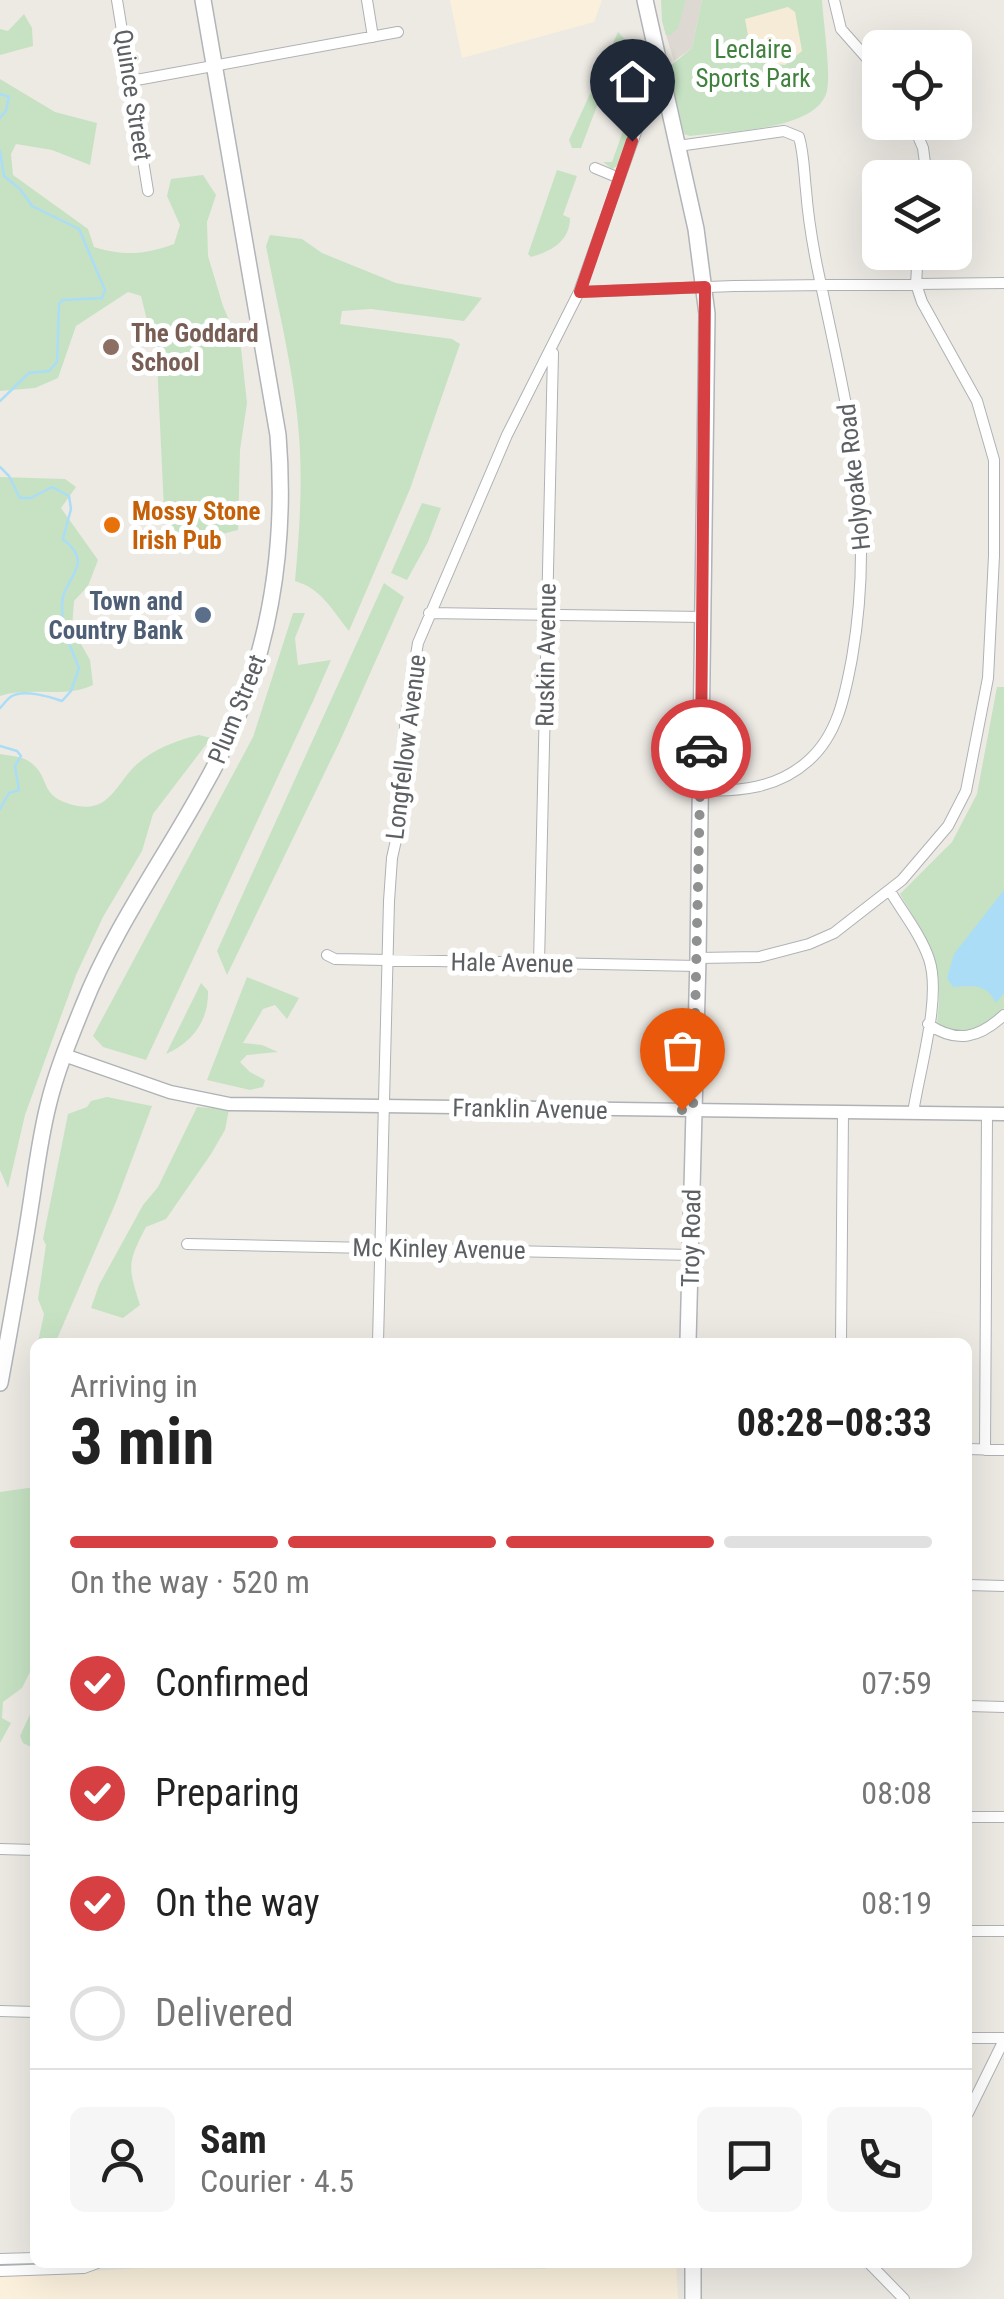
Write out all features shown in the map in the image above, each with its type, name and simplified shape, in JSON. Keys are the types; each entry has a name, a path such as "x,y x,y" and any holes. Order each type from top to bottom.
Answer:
{"main road":[{"name":"Plum Street","path":"0,1383 39,1146 64,1055 105,961 205,786 233,729 259,662 274,591 281,508 278,435 203,0"},
{"name":"Troy Road","path":"645,0 705,287 704,617 688,1338"},
{"path":"693,2268 694,2299"}],"street":[{"name":"Quince Street","path":"118,0 148,190"},
{"path":"367,0 374,37"},
{"path":"834,0 841,29 862,53"},
{"path":"131,80 398,32"},
{"name":"Longfellow Avenue","path":"378,1338 386,960 392,858 404,804 408,697 418,643 507,435 580,292 646,104 664,85"},
{"name":"Holyoake Road","path":"678,146 784,131 796,133 802,143 812,240 845,389 861,504 862,570 849,676 835,725 806,764 764,785 731,791 701,790"},
{"path":"595,168 620,178"},
{"name":"Hale Avenue","path":"327,955 335,959 539,964 760,958 809,944 844,926 890,891 925,854 958,809 972,772 993,678 995,478 991,440 977,401 930,318 916,284 917,270"},
{"path":"580,292 1004,283"},
{"name":"Ruskin Avenue","path":"539,964 554,347"},
{"path":"430,613 704,617"},
{"path":"890,891 930,960 934,987 913,1113"},
{"path":"928,1024 962,1038 979,1034 1004,1015"},
{"name":"Franklin Avenue","path":"64,1055 208,1102 382,1108 1004,1114"},
{"path":"841,1338 843,1112"},
{"path":"985,1450 986,1114"},
{"name":"Mc Kinley Avenue","path":"187,1244 691,1255"},
{"path":"972,1449 1004,1450"},
{"path":"972,1586 1004,1586"},
{"path":"972,1706 1004,1706"},
{"path":"972,1816 1004,1817"},
{"path":"0,1849 30,1850"},
{"path":"972,1931 1004,1931"},
{"path":"0,2011 30,2012"},
{"path":"972,2038 1004,2039 972,2107"},
{"path":"0,2260 30,2258"},
{"path":"0,2271 84,2268"},
{"path":"874,2268 904,2299"}],"shaded area":[{"path":"450,0 602,0 594,22 462,58"},
{"path":"671,0 702,0 692,48 674,61 664,28"},
{"path":"144,2268 676,2268 678,2299 0,2299 0,2277"}],"green space":[{"path":"661,0 686,0 678,28 671,35 666,35 662,21"},
{"name":"Leclaire Sports Park","path":"702,0 822,0 828,75 826,94 818,106 767,127 684,134 669,67 692,48"},
{"path":"24,14 32,28 33,46 0,55 0,29 8,31"},
{"path":"618,32 634,49 608,77 581,148 572,148 569,140"},
{"path":"640,45 649,81 620,164 612,169 603,162 612,162 629,114 621,111 620,96 611,83 619,74 633,81 642,79 643,66 631,62"},
{"path":"0,79 55,112 97,123 90,165 52,150 16,144 11,154 13,175 88,229 94,247 134,253 174,244 180,225 167,196 171,179 203,175 216,195 207,222 208,256 241,348 247,403 240,450 238,530 218,535 165,531 157,361 141,296 128,292 76,326 58,378 35,388 0,391"},
{"path":"557,170 577,176 563,215 570,218 567,233 559,244 531,257 528,254"},
{"path":"270,235 302,239 322,253 396,283 482,298 464,321 371,309 342,311 340,324 452,339 460,344 410,489 349,631 319,595 295,581 301,467 298,425 266,246"},
{"path":"0,477 65,479 76,487 61,508 98,560 88,586 74,601 72,628 90,660 93,685 70,691 0,696"},
{"path":"422,503 441,508 407,580 391,573"},
{"path":"384,583 404,597 340,741 227,975 217,951"},
{"path":"293,613 305,613 295,638 298,665 331,660 314,699 146,1060 103,1047 93,1036 253,737"},
{"path":"997,687 1004,687 1004,1008 981,1027 954,1033 937,1022 939,983 933,954 900,894 952,842 977,794"},
{"path":"199,735 211,738 153,814 142,851 103,917 76,975 25,1115 8,1188 0,1170 0,754 30,762 56,798 89,807 105,800 151,754"},
{"path":"247,977 299,998 287,1019 275,1005 263,1009 243,1043 278,1052 247,1055 240,1062 265,1080 263,1087 250,1090 207,1080"},
{"path":"201,983 208,991 202,1021 184,1043 166,1054"},
{"path":"107,1097 152,1106 57,1338 39,1338 44,1314 38,1299 46,1245 43,1239 68,1114 87,1107 91,1101"},
{"path":"197,1107 229,1109 225,1130 166,1219 146,1227 140,1239 131,1265 140,1305 123,1318 91,1308 99,1285 143,1205 158,1187"},
{"path":"30,1488 30,1672 22,1688 3,1702 2,1718 11,1723 0,1743 0,1492"},
{"path":"30,1714 30,1746 20,1736"}],"sand":[{"path":"788,7 795,12 802,51 785,65 762,62 750,46 745,19"}],"water":[{"path":"1004,890 1004,993 996,1003 983,988 953,987 947,978 954,954"}],"waterway":[{"path":"0,94 9,97 0,118"},
{"path":"0,151 4,176 32,206 79,229 105,290 102,298 62,300 57,362 49,371 29,373 0,401"},
{"path":"0,467 20,498 31,498 52,487 69,496 71,509 63,539 73,549 78,565 66,588 62,608 65,633 79,668 71,691 62,701 23,693 12,696 0,708"},
{"path":"0,746 21,756 15,766 19,790 9,793 0,809"}],"way so far":[{"path":"682,1110 693,1110 701,749"}],"place":[{"name":"The Goddard School","path":"111,347"},
{"name":"Mossy Stone Irish Pub","path":"112,525"},
{"name":"Town and Country Bank","path":"203,615"}],"route":[{"path":"632,141 580,292 705,287 701,749"}]}
